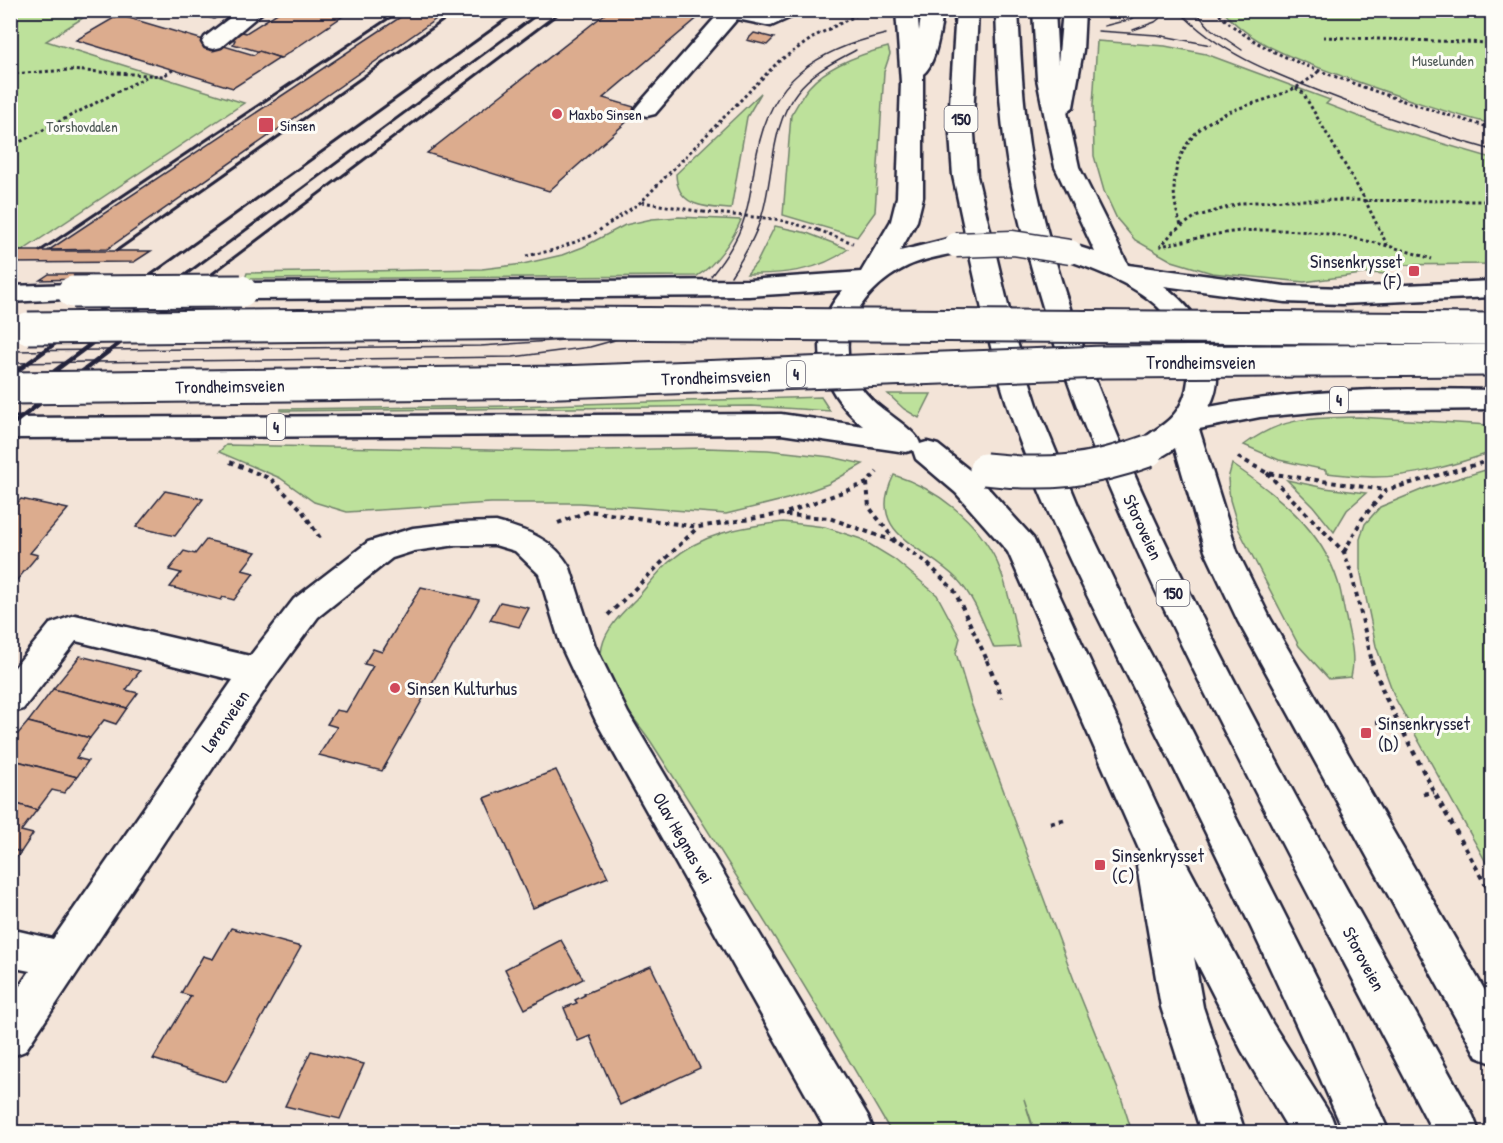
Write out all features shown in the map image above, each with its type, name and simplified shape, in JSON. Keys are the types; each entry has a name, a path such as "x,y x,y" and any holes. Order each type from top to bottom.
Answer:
{"main road":[{"path":"213,42 238,20 255,10"},
{"path":"647,109 732,11 771,20 791,10"},
{"path":"870,278 904,221 910,197 912,82 906,10"},
{"path":"912,82 928,39 933,10"},
{"name":"150","path":"967,10 961,120 965,176 1002,339 1023,408 1062,505 1117,623 1200,784 1319,1026 1367,1132"},
{"path":"1059,121 1072,50 1074,10"},
{"name":"Storoveien","path":"1007,11 1008,64 1022,178 1066,340 1090,406 1130,500 1243,734 1457,1132"},
{"path":"1044,13 1048,79 1059,121 1067,168 1120,271"},
{"path":"916,447 985,469 1029,475 1073,473 1114,465 1148,451 1167,439 1185,423 1200,398 1204,375 1201,351 1190,329 1173,307 1150,288 1120,271 1070,252 1013,243 956,245 906,258 870,278 847,299 836,322 832,346 837,371 852,397 874,421 916,447 967,485 1022,546 1151,835 1257,1037 1315,1132"},
{"path":"1120,271 1285,294 1342,296 1492,289"},
{"path":"10,294 749,288 870,278"},
{"name":"Trondheimsveien","path":"19,328 574,324 1492,329"},
{"name":"Trondheimsveien","path":"10,388 560,382 1104,362 1492,360"},
{"name":"4","path":"1185,423 1260,407 1324,400 1492,399"},
{"path":"1185,423 1221,551 1255,621 1492,1042"},
{"name":"4","path":"10,428 781,424 916,447"},
{"name":"Lørenveien","path":"10,1037 258,672 306,608 380,550 413,540 458,534 540,534"},
{"name":"Olav Hegnas vei","path":"540,534 554,568 578,646 614,721 852,1132"},
{"path":"10,699 62,633 75,628 258,672"},
{"path":"1151,835 1182,1007 1223,1132"},
{"path":"10,948 62,960"}],"path":[{"path":"851,10 852,17"},
{"path":"532,255 554,250 591,236 641,202 779,61 816,35 867,10"},
{"path":"1215,10 1259,45 1320,71 1415,106 1492,128"},
{"path":"1323,37 1492,43"},
{"path":"10,74 69,70 148,76"},
{"path":"10,147 148,76 154,74 163,76 173,70"},
{"path":"1181,225 1176,215 1174,176 1180,155 1190,138 1207,122 1232,109 1296,88 1320,71"},
{"path":"1296,88 1303,93 1365,201 1388,248"},
{"path":"1155,252 1181,225 1211,211 1242,203 1284,200 1492,201"},
{"path":"641,202 703,212 775,219 818,230 853,244"},
{"path":"1161,245 1227,232 1266,230 1313,234 1388,248 1437,261"},
{"path":"1238,457 1267,473 1344,552 1352,575 1372,663 1397,720 1434,792 1492,896"},
{"path":"220,458 271,479 301,509 320,538"},
{"path":"1267,473 1386,490 1492,460"},
{"path":"540,534 589,511 698,527 783,514 867,483 878,471"},
{"path":"867,483 869,507 896,542"},
{"path":"1344,552 1362,519 1386,490"},
{"path":"783,514 829,518 896,542 926,562 954,591 982,647 1002,699"},
{"path":"578,646 698,527"},
{"path":"1376,722 1397,720"},
{"path":"1423,794 1434,792"},
{"path":"1050,823 1064,820"}],"green space":[{"name":"Torshovdalen","path":"10,11 94,11 46,41 244,103 22,251 11,251"},
{"name":"Muselunden","path":"1223,11 1492,11 1492,124 1419,103 1280,52 1235,24"},
{"path":"1097,41 1165,46 1206,54 1330,100 1326,104 1386,127 1492,158 1492,264 1382,265 1386,274 1369,273 1304,282 1212,273 1172,261 1135,240 1117,219 1104,191 1094,156 1093,105"},
{"path":"888,47 890,54 884,72 875,212 857,237 783,215 791,115 802,97 809,87 826,72 856,57"},
{"path":"761,93 747,117 731,209 702,206 687,199 681,193 676,174"},
{"path":"679,217 741,220 723,251 704,272 697,276 245,279 247,273 482,269 523,264 562,255 583,247 625,225 652,219"},
{"path":"775,226 807,233 848,249 825,263 800,270 747,274 757,262"},
{"path":"888,394 931,394 919,418 904,409"},
{"path":"821,397 830,411 752,406 281,411 281,409 512,406"},
{"path":"1359,417 1489,425 1492,430 1492,452 1419,473 1367,477 1326,473 1326,470 1279,460 1244,445 1285,424 1313,419"},
{"path":"226,445 550,451 706,448 768,450 831,457 863,464 828,484 787,499 726,514 580,503 491,503 347,512 314,502 280,478 219,452"},
{"path":"1232,464 1296,514 1321,545 1339,587 1353,655 1351,677 1329,679 1299,646 1239,530 1230,500 1228,479"},
{"path":"1492,468 1492,873 1395,698 1376,646 1360,569 1360,539 1365,524 1380,507 1426,488"},
{"path":"894,475 940,498 954,508 979,533 989,547 1001,572 1020,647 994,648 963,586 944,567 902,537 892,525 887,512 887,495"},
{"path":"1287,480 1366,493 1347,510 1334,532 1313,506"},
{"path":"783,522 825,527 861,539 894,559 937,595 960,638 956,653 971,703 1077,988 1121,1097 1132,1132 1035,1132 1024,1099 1034,1132 891,1132 744,889 653,745 611,685 602,659 602,647 607,633 669,562 708,538 737,529"}],"building":[{"path":"184,10 229,10 214,19"},
{"path":"282,10 352,10 281,58 233,44 235,40 230,39 242,32 246,33"},
{"path":"411,10 449,10 107,249 49,250"},
{"path":"610,10 707,10 603,98 641,109 549,191 427,153"},
{"path":"119,15 254,55 259,51 280,58 233,88 76,40"},
{"path":"754,33 774,38 767,45 747,40"},
{"path":"10,251 151,251 134,262 10,263"},
{"path":"49,274 91,274 83,279 40,280"},
{"path":"165,491 203,499 175,536 136,527"},
{"path":"21,499 68,509 30,553 38,555 12,586 10,510"},
{"path":"206,540 256,552 242,570 254,573 234,600 223,597 221,600 170,587 181,573 169,570 184,551 195,554"},
{"name":"Sinsen Kulturhus","path":"421,587 479,600 382,771 319,755 337,727 327,724 336,710 346,712 373,666 364,664 373,649 382,652"},
{"path":"500,602 529,608 519,627 490,620"},
{"path":"80,656 140,671 126,690 138,693 127,708 53,689"},
{"path":"53,689 127,708 116,724 104,720 90,738 28,722"},
{"path":"28,722 90,738 76,758 88,761 77,777 10,759 10,743"},
{"path":"10,759 77,777 64,793 52,790 37,810 10,802"},
{"path":"556,770 608,877 533,908 484,798"},
{"path":"10,802 37,810 21,831 33,834 21,852 10,849"},
{"path":"10,849 21,852 10,865"},
{"path":"231,928 301,947 226,1082 153,1059 191,996 181,993 203,956 213,959"},
{"path":"561,940 583,979 525,1009 505,969"},
{"path":"651,966 700,1068 620,1105 590,1036 578,1041 564,1008 577,1003 575,1000 584,994"},
{"path":"311,1051 364,1064 340,1119 285,1106"}],"tram line":[{"path":"1104,26 1128,20 1149,10"},
{"path":"1133,30 1155,22 1170,10"},
{"path":"1178,10 1195,26 1231,51 1290,80 1431,132 1492,150"},
{"path":"1194,10 1211,29 1242,50"},
{"path":"1098,31 1157,35 1211,45"},
{"path":"711,276 729,252 742,225 764,127 773,105 786,87 818,59 838,49 886,34"},
{"path":"731,276 749,247 759,223 766,200 777,135 788,105 809,79 856,50"},
{"path":"10,351 481,346 564,340 615,328"},
{"path":"10,363 513,357 590,347 626,337"}],"railway":[{"path":"40,251 401,10"},
{"path":"116,251 458,10"},
{"path":"131,289 519,10"},
{"path":"166,289 543,10"},
{"path":"192,289 563,10"},
{"path":"10,376 133,287"},
{"path":"10,404 168,287"},
{"path":"10,426 194,287"}],"place":[{"name":"Maxbo Sinsen","path":"557,114"},
{"name":"Sinsen","path":"266,125"},
{"name":"Sinsenkrysset (F)","path":"1414,271"},
{"name":"Sinsen Kulturhus","path":"395,688"},
{"name":"Sinsenkrysset (D)","path":"1366,733"},
{"name":"Sinsenkrysset (C)","path":"1100,865"}]}
